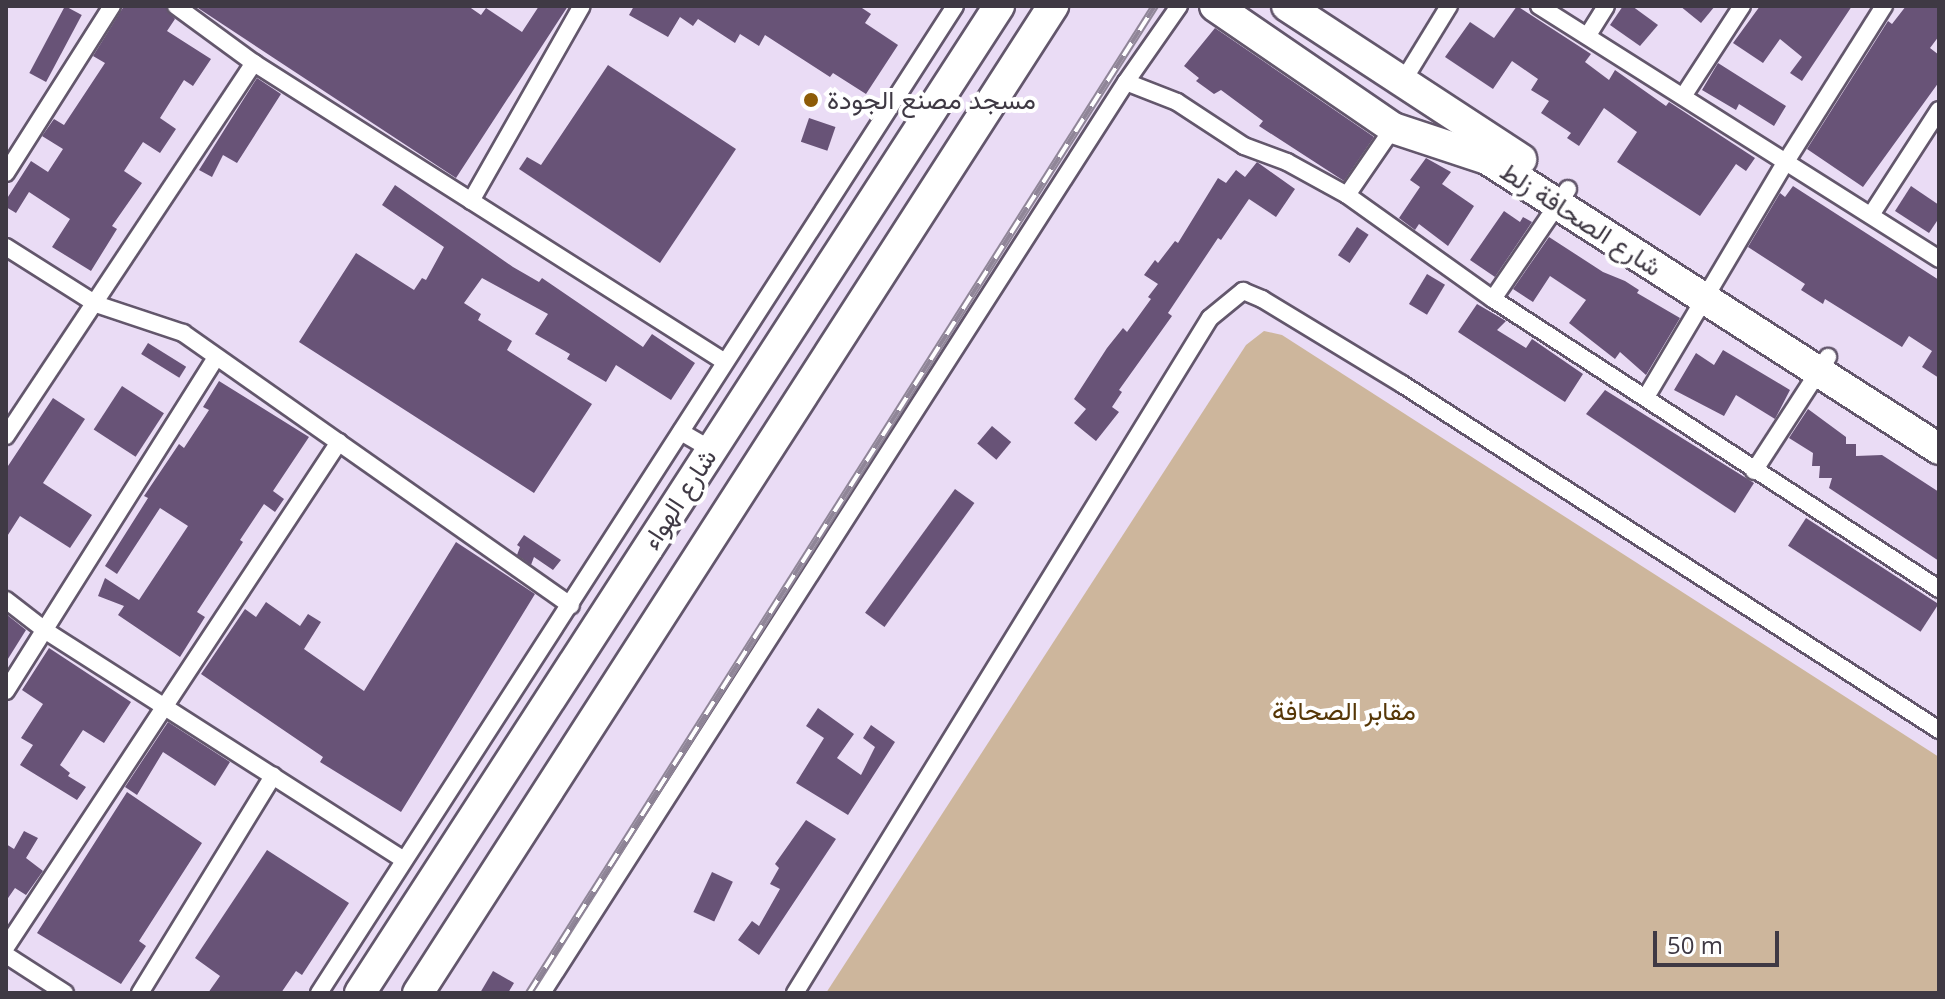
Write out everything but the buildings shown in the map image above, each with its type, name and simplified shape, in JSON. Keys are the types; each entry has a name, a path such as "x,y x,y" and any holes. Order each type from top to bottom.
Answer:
{"highway":[{"name":"شارع الهواء","path":"360,993 999,6"},
{"name":"شارع الهواء","path":"418,993 1053,6"},
{"name":"شارع الصحافة زلط","path":"1215,6 1393,128 1487,159 1563,197"},
{"name":"شارع الصحافة زلط","path":"1287,6 1403,81 1563,197 1824,364 1939,429"},
{"name":"شارع الصحافة زلط","path":"1824,364 1939,449"}],"street":[{"path":"6,173 112,6"},
{"path":"176,6 254,63 725,362"},
{"path":"471,201 582,6"},
{"path":"319,993 402,859 571,606 955,6"},
{"path":"542,993 1126,82 1179,6"},
{"path":"1403,81 1449,6"},
{"path":"1539,6 1787,160 1939,259"},
{"path":"1588,35 1606,6"},
{"path":"1684,95 1742,6"},
{"path":"1646,397 1787,160 1884,6"},
{"path":"6,436 254,63"},
{"path":"1126,82 1177,102 1244,146 1287,162 1347,195 1493,299 1939,589"},
{"path":"1871,215 1939,110"},
{"path":"1347,195 1393,128"},
{"path":"1493,299 1563,197"},
{"path":"6,247 96,304 183,333 215,359 339,442 571,606"},
{"path":"795,993 1210,318 1243,291 1262,299 1402,384 1939,730"},
{"path":"6,691 215,359"},
{"path":"1754,471 1824,364"},
{"path":"681,432 711,449"},
{"path":"6,947 339,442"},
{"path":"6,600 46,631 402,859"},
{"path":"140,993 273,776"},
{"path":"6,955 65,993"}],"green space":[{"name":"مقابر الصحافة","path":"1264,331 1282,335 1939,757 1939,993 826,993 1246,345"}],"railway":[{"path":"529,993 1155,6"}],"place":[{"name":"مسجد مصنع الجودة","path":"811,100"}]}
